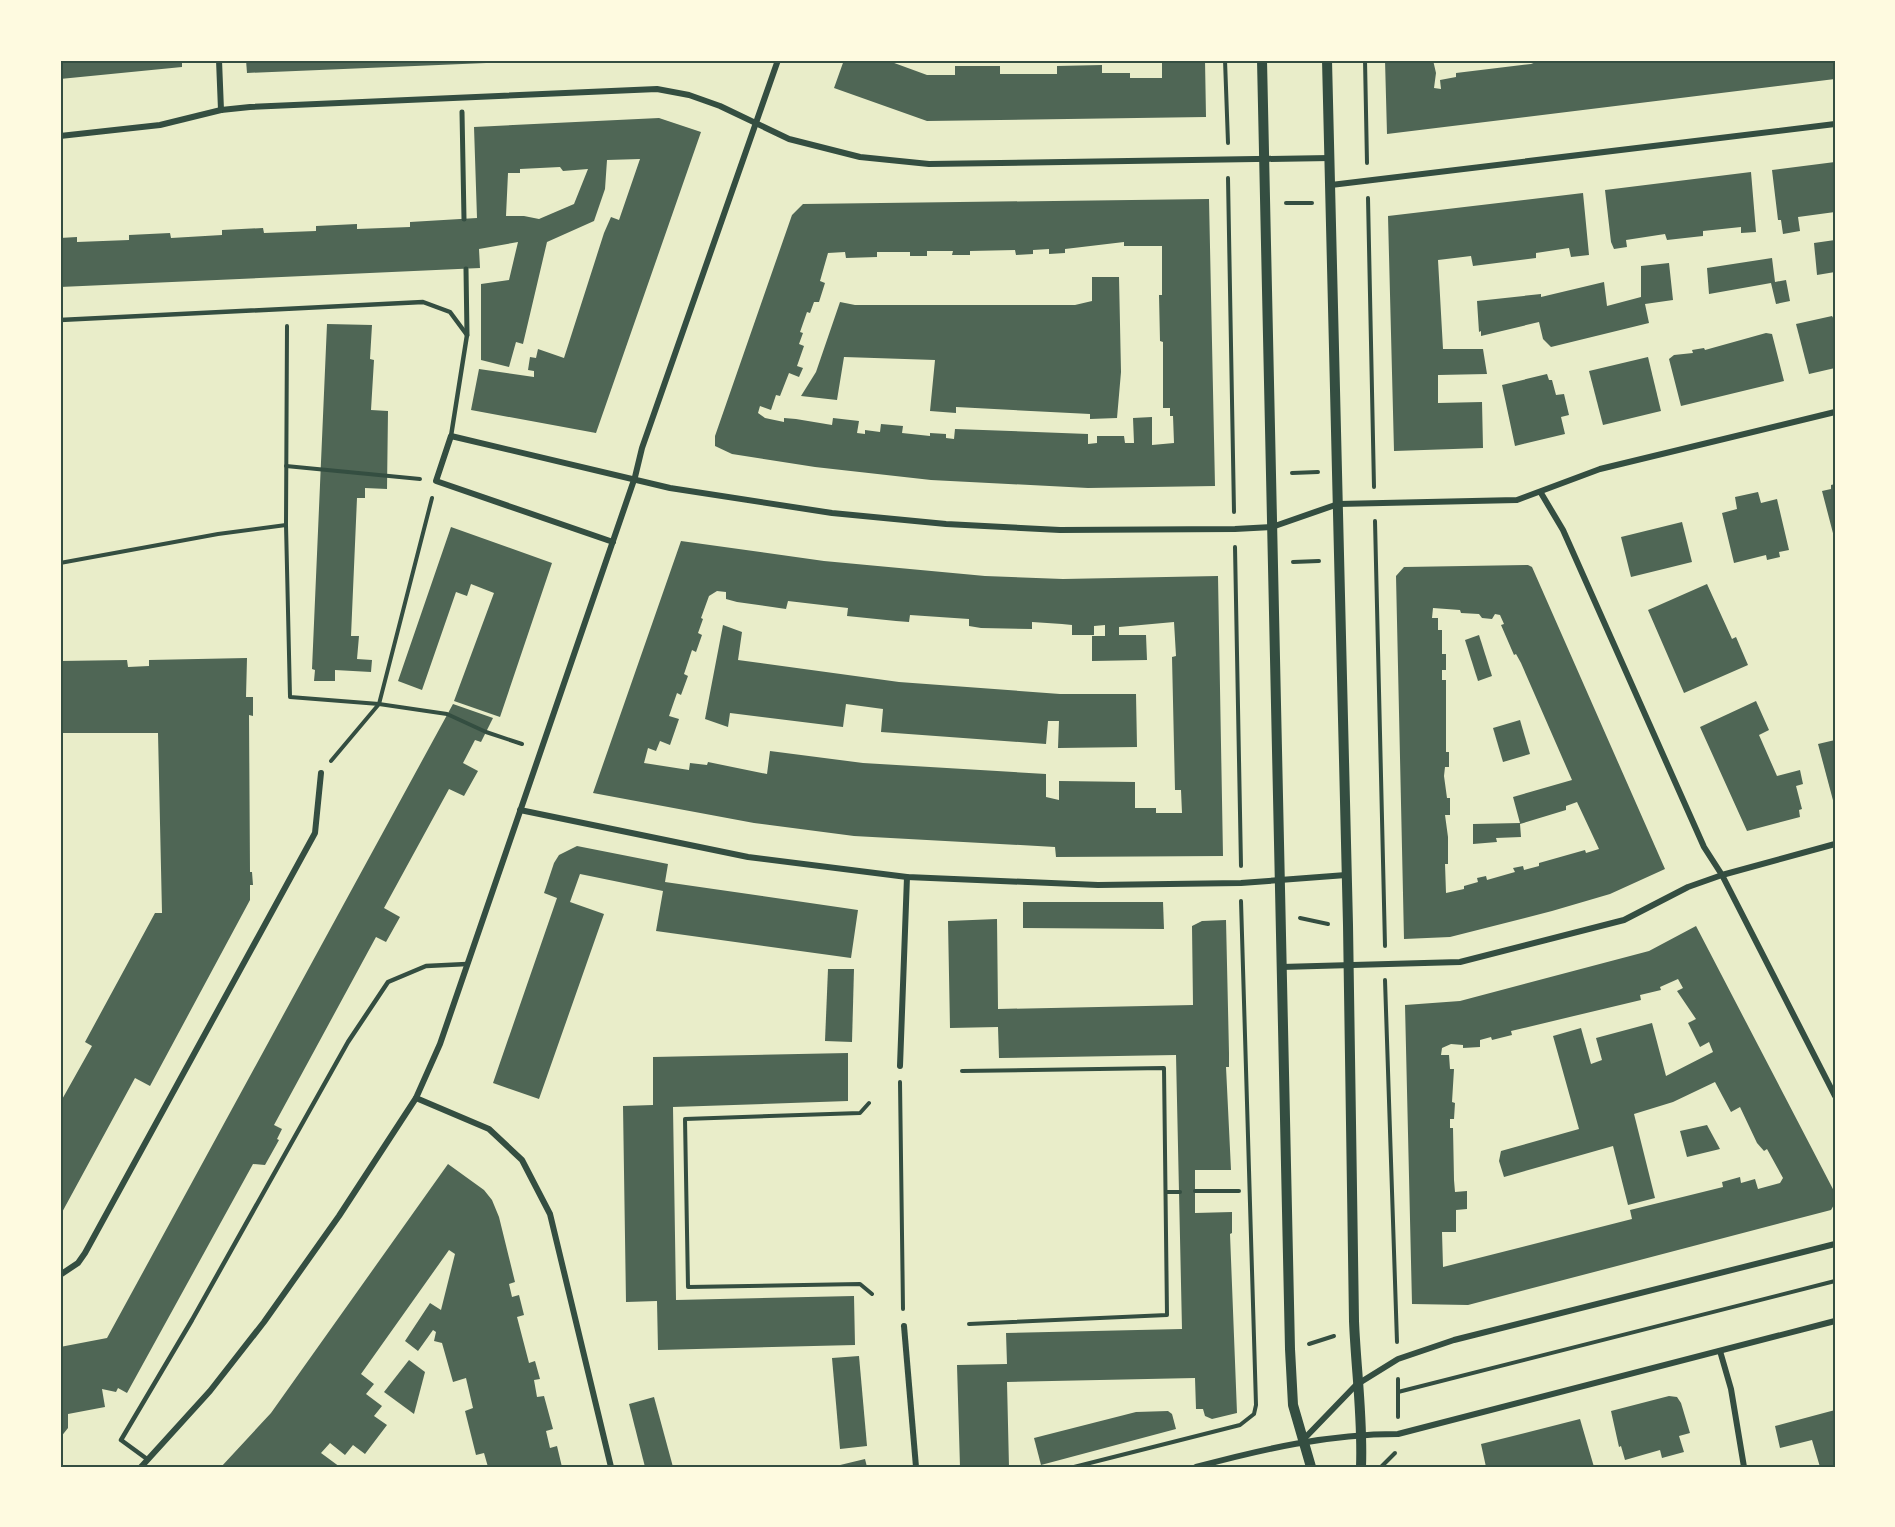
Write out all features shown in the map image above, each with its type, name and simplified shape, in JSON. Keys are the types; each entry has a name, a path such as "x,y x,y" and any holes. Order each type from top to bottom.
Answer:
{"street":[{"path":"219,60 221,110"},
{"path":"141,1467 210,1391 264,1322 339,1216 416,1098 440,1044 635,477 642,447 778,60"},
{"path":"1262,60 1291,1360 1293,1405 1301,1441 1311,1467"},
{"path":"1328,60 1356,1385 1363,1434 1361,1467"},
{"path":"60,136 160,125 221,110 657,89 689,95 720,106 778,135 860,157 929,164 1330,158"},
{"path":"462,112 464,219"},
{"path":"1331,185 1835,124"},
{"path":"466,268 467,335"},
{"path":"613,542 436,481 451,436 635,477 670,488 832,513 946,524 1060,530 1272,527 1338,504 1516,500 1541,493 1600,469 1835,412"},
{"path":"1541,493 1563,530 1704,847 1722,875 1835,1096"},
{"path":"60,1275 78,1263 85,1253 315,833 321,773"},
{"path":"520,810 748,858 907,877 1098,885 1280,880 1346,875"},
{"path":"1281,968 1348,964 1444,965 1476,959 1623,920 1688,887 1722,875 1835,844"},
{"path":"900,1066 907,877"},
{"path":"416,1098 489,1129 522,1160 550,1214 611,1467"},
{"path":"1301,1441 1356,1385 1398,1359 1454,1340 1835,1244"},
{"path":"1196,1467 1301,1441 1363,1434 1398,1434 1835,1322"},
{"path":"904,1326 916,1467"},
{"path":"1720,1351 1731,1389 1744,1467"},
{"path":"137,1467 147,1459"}],"lane":[{"path":"60,320 423,302 450,312 467,335 451,436"},
{"path":"147,1459 121,1440 192,1320 348,1042 388,982 426,966 467,964"}],"path":[{"path":"1225,60 1228,148"},
{"path":"1365,60 1374,480"},
{"path":"1228,173 1234,514"},
{"path":"1280,203 1319,202"},
{"path":"288,307 286,525 290,697 379,704 447,714 486,732 522,744"},
{"path":"286,466 436,481 379,704 321,773"},
{"path":"1282,474 1325,471"},
{"path":"60,564 218,534 286,525"},
{"path":"1376,528 1385,953"},
{"path":"1235,540 1240,862"},
{"path":"1287,562 1325,561"},
{"path":"1074,1467 1241,1427 1254,1414 1256,1405 1241,896"},
{"path":"1293,916 1334,925"},
{"path":"1385,975 1398,1359 1398,1434"},
{"path":"962,1071 1164,1068 1167,1315 969,1324"},
{"path":"869,1103 860,1113 685,1119 685,1130 688,1287 860,1284 872,1293"},
{"path":"899,1105 902,1289"},
{"path":"1195,1191 1239,1191"},
{"path":"1166,1192 1180,1192"},
{"path":"1398,1392 1835,1281"},
{"path":"1303,1346 1338,1335"}],"building":[{"path":"60,60 182,60 182,67 60,79"},
{"path":"246,60 509,60 510,62 247,73"},
{"path":"844,60 886,60 927,75 955,75 955,66 1000,66 1000,74 1057,74 1057,66 1102,65 1102,73 1130,73 1130,78 1162,78 1162,60 1205,60 1206,117 927,121 834,88"},
{"path":"1385,60 1433,60 1436,73 1434,88 1441,89 1440,80 1456,77 1456,73 1531,64 1541,60 1835,60 1835,79 1387,134"},
{"path":"659,118 701,132 596,433 471,410 479,369 534,377 534,371 528,370 530,357 536,358 538,349 564,358 604,233 611,217 619,220 640,159 607,160 605,189 594,221 547,242 523,344 516,342 509,367 481,360 481,284 509,280 518,242 479,249 480,268 60,287 60,238 77,237 77,242 129,240 129,235 170,233 171,238 222,235 222,230 263,228 264,233 316,231 316,226 357,224 357,229 410,227 410,222 477,218 474,127","holes":["560,167 563,171 588,169 574,204 539,219 506,216 508,173 520,173 520,169"]},
{"path":"1835,162 1835,212 1798,217 1800,231 1783,234 1781,220 1778,220 1772,170"},
{"path":"1751,172 1756,232 1741,233 1741,227 1703,231 1703,236 1667,240 1665,234 1626,240 1627,247 1614,249 1611,242 1605,190"},
{"path":"1583,193 1589,255 1571,257 1569,248 1536,253 1536,258 1473,266 1471,256 1438,260 1443,349 1483,349 1487,374 1438,375 1438,403 1482,402 1483,448 1394,451 1388,216"},
{"path":"1209,199 1215,486 1088,488 931,480 815,467 732,454 715,446 715,436 792,215 803,204","holes":["1124,242 1124,246 1162,246 1162,295 1159,295 1160,341 1163,342 1163,408 1170,408 1170,416 1173,416 1174,443 1152,445 1152,417 1133,418 1134,443 1125,443 1124,436 1097,436 1097,443 1088,444 1088,434 955,429 954,439 946,438 946,434 930,433 930,436 902,433 903,426 881,424 880,432 865,430 865,434 857,433 859,421 833,418 832,425 784,418 784,422 765,418 758,413 760,406 771,410 776,395 780,396 789,373 799,377 803,368 797,366 804,346 799,344 803,333 800,332 807,312 810,313 814,302 819,302 825,283 820,281 828,253 845,252 846,258 877,257 877,252 910,252 910,256 927,256 927,251 953,251 952,255 970,255 970,251 1015,250 1016,255 1033,254 1033,250 1049,249 1049,254 1065,253 1065,249"]},
{"path":"1835,240 1835,272 1817,275 1814,243"},
{"path":"1772,258 1775,282 1786,280 1790,301 1776,304 1771,283 1709,294 1707,268"},
{"path":"1669,263 1673,300 1645,304 1649,323 1551,347 1543,339 1539,322 1481,336 1481,331 1479,332 1477,301 1541,294 1541,297 1604,282 1607,306 1641,297 1641,266"},
{"path":"1092,277 1119,277 1121,372 1117,418 1090,419 1090,414 956,407 956,413 930,411 935,360 844,357 837,400 801,396 816,372 840,302 855,305 1075,305 1092,301"},
{"path":"1832,316 1835,321 1835,368 1809,374 1796,324"},
{"path":"327,324 372,325 370,359 374,360 371,410 388,411 387,489 365,488 365,498 357,498 351,636 359,636 357,659 372,660 371,672 335,670 335,681 314,681 315,670 312,669"},
{"path":"1766,333 1772,334 1784,381 1681,406 1669,359 1674,355 1693,353 1692,350 1704,348 1705,350"},
{"path":"1648,357 1661,411 1603,425 1589,371"},
{"path":"1547,374 1549,380 1552,380 1556,395 1564,394 1569,415 1561,417 1565,434 1515,446 1502,385"},
{"path":"1835,484 1834,537 1822,491 1831,489 1831,485"},
{"path":"1758,492 1761,503 1777,499 1789,550 1779,552 1780,557 1767,560 1766,555 1734,563 1722,513 1737,509 1735,497"},
{"path":"1682,522 1692,562 1631,577 1621,537"},
{"path":"451,527 552,563 500,717 454,701 494,593 471,584 467,596 456,592 422,690 398,681"},
{"path":"681,541 824,561 985,576 1063,579 1218,576 1223,856 1056,857 1055,847 854,836 754,823 593,793","holes":["717,591 726,592 726,599 737,602 786,609 788,601 848,608 847,616 896,621 909,622 910,615 969,619 969,626 981,628 1032,629 1032,622 1062,624 1072,625 1072,635 1094,635 1094,626 1105,625 1105,636 1092,636 1092,661 1147,660 1146,635 1119,635 1119,627 1174,622 1176,656 1172,657 1175,790 1181,790 1182,813 1156,813 1156,808 1135,808 1135,782 1059,781 1059,800 1046,797 1046,774 863,763 770,751 767,774 708,762 707,765 690,763 689,770 644,763 648,748 656,751 660,741 670,745 679,719 669,716 677,693 681,695 688,676 684,674 692,650 696,652 702,635 698,633 709,596"]},
{"path":"1528,565 1532,567 1665,869 1610,894 1552,911 1450,937 1404,939 1396,576 1404,567","holes":["1433,608 1460,610 1461,613 1479,614 1482,618 1492,619 1495,614 1500,615 1504,624 1501,625 1514,655 1516,654 1521,663 1572,780 1513,797 1520,823 1473,824 1473,844 1497,842 1496,838 1521,837 1520,824 1566,810 1566,806 1577,802 1599,849 1586,853 1585,850 1539,863 1539,866 1524,870 1523,866 1513,868 1515,872 1487,880 1486,876 1477,878 1478,882 1464,886 1464,889 1446,893 1445,864 1448,864 1448,837 1445,815 1450,815 1450,798 1447,798 1444,776 1445,767 1449,767 1449,752 1446,752 1446,680 1442,680 1442,670 1446,670 1446,654 1442,654 1442,630 1438,630 1438,618 1432,618"]},
{"path":"1707,584 1732,639 1736,637 1748,665 1684,693 1648,610"},
{"path":"723,625 742,632 738,660 899,682 1060,694 1136,694 1137,747 1058,748 1059,721 1048,721 1046,744 881,732 883,709 846,704 843,727 730,713 728,727 705,719"},
{"path":"1479,635 1492,676 1478,681 1465,640"},
{"path":"247,658 246,697 253,697 253,716 249,715 250,872 252,872 253,885 250,885 250,900 150,1086 135,1078 60,1216 60,1103 92,1046 85,1042 155,913 162,913 158,733 60,733 60,661 127,660 128,667 149,666 149,660"},
{"path":"1756,701 1769,730 1759,735 1777,776 1800,770 1803,784 1796,786 1802,809 1799,810 1800,817 1747,831 1700,727"},
{"path":"453,704 493,718 481,742 475,740 463,763 478,771 464,796 449,789 384,908 400,917 386,942 376,937 274,1125 282,1129 277,1139 279,1140 265,1165 253,1164 127,1393 118,1388 116,1392 102,1389 105,1407 68,1414 68,1428 60,1438 60,1347 107,1338"},
{"path":"1520,720 1530,754 1503,762 1493,728"},
{"path":"1835,740 1835,804 1834,804 1818,744"},
{"path":"577,846 668,864 665,882 858,910 851,958 656,931 663,891 580,874 570,902 604,914 539,1099 493,1083 557,898 544,893 554,863 559,855"},
{"path":"1023,902 1163,902 1164,929 1023,928"},
{"path":"997,919 998,1009 1193,1005 1192,926 1202,921 1226,920 1229,1067 1226,1067 1231,1170 1195,1170 1195,1213 1232,1212 1232,1233 1230,1234 1237,1413 1212,1419 1205,1416 1203,1409 1196,1409 1195,1378 1007,1382 1009,1467 960,1467 957,1365 1007,1364 1006,1333 1182,1329 1176,1055 999,1058 998,1027 950,1028 948,921"},
{"path":"1696,926 1835,1193 1835,1203 1831,1210 1468,1305 1412,1304 1405,1005 1460,1001 1649,951","holes":["1678,979 1683,988 1677,991 1696,1019 1688,1023 1700,1047 1709,1042 1713,1052 1666,1076 1652,1023 1596,1038 1602,1060 1591,1064 1581,1028 1553,1036 1579,1129 1501,1151 1499,1161 1504,1177 1613,1146 1628,1205 1655,1198 1634,1114 1673,1102 1715,1082 1731,1112 1740,1107 1757,1143 1764,1151 1767,1149 1783,1178 1780,1183 1758,1189 1755,1179 1741,1183 1740,1177 1722,1182 1723,1187 1630,1210 1632,1219 1443,1267 1442,1232 1456,1232 1456,1210 1467,1209 1467,1191 1455,1192 1453,1128 1450,1128 1450,1119 1454,1119 1455,1103 1452,1102 1454,1069 1450,1069 1449,1055 1441,1055 1442,1048 1451,1044 1463,1045 1463,1048 1480,1047 1480,1040 1491,1037 1492,1040 1512,1035 1511,1031 1641,1000 1640,995 1661,990 1660,987"]},
{"path":"828,969 854,969 852,1042 825,1041"},
{"path":"848,1053 848,1101 673,1107 676,1300 854,1296 855,1345 658,1350 657,1301 626,1302 623,1106 653,1105 653,1057"},
{"path":"1707,1125 1720,1149 1687,1157 1680,1131"},
{"path":"448,1164 484,1190 492,1200 499,1217 515,1282 509,1284 512,1297 519,1295 524,1315 517,1317 529,1363 535,1361 540,1379 534,1380 537,1397 544,1396 553,1429 546,1431 550,1448 557,1446 562,1467 488,1467 484,1453 476,1455 465,1411 473,1408 466,1378 453,1382 442,1343 434,1341 436,1332 433,1330 418,1351 405,1341 430,1303 441,1310 455,1254 449,1250 361,1374 374,1384 366,1394 382,1406 374,1416 387,1425 365,1454 353,1445 345,1455 330,1443 321,1453 340,1467 221,1467 271,1413"},
{"path":"859,1356 867,1446 840,1449 832,1358"},
{"path":"409,1360 425,1372 414,1414 384,1392"},
{"path":"1669,1396 1677,1397 1681,1403 1690,1433 1679,1436 1684,1452 1662,1458 1660,1450 1625,1460 1621,1446 1619,1447 1611,1411"},
{"path":"654,1397 673,1467 645,1467 629,1404"},
{"path":"1835,1410 1835,1466 1820,1467 1812,1440 1780,1448 1775,1426"},
{"path":"1168,1411 1172,1414 1176,1429 1041,1465 1034,1438 1136,1412"},
{"path":"1580,1419 1594,1467 1486,1467 1481,1444"},
{"path":"865,1459 867,1467 836,1467 836,1466"}]}
